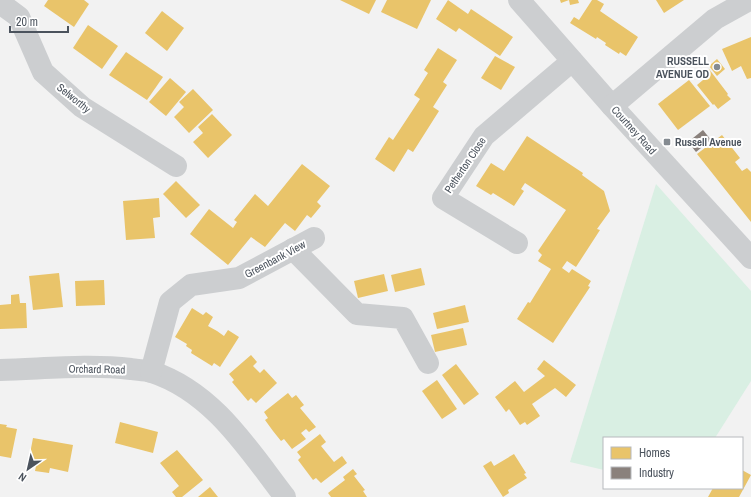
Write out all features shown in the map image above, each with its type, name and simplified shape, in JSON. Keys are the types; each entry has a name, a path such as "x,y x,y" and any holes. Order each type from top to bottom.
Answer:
{"street":[{"name":"Courtney Road","path":"519,0 612,106 751,258"},
{"path":"612,106 715,19 749,0"},
{"name":"Selworthy","path":"0,3 19,17 43,72 82,107 176,166"},
{"name":"Petherton Close","path":"517,243 443,198 484,136 572,61"},
{"name":"Greenbank View","path":"151,372 170,302 191,285 238,278 314,238"},
{"path":"293,250 357,314 403,318 428,363"},
{"name":"Orchard Road","path":"0,370 111,367 151,372 186,388 213,409 235,432 285,497"}],"green space":[{"path":"656,184 751,291 751,381 716,437 603,437 603,470 570,462"}],"building: Homes":[{"path":"48,0 84,0 89,4 74,27 44,6"},
{"path":"340,0 376,0 369,14"},
{"path":"387,0 431,0 417,29 381,12"},
{"path":"448,0 468,14 471,9 513,37 500,56 459,28 456,32 436,19"},
{"path":"560,0 569,0 561,3"},
{"path":"569,0 578,0 579,3 570,5"},
{"path":"592,0 597,0 604,4 600,11 638,37 626,56 620,52 619,54 605,45 606,43 597,37 596,39 570,23 574,17 579,20"},
{"path":"656,0 684,0 664,13"},
{"path":"162,11 184,28 167,51 145,33"},
{"path":"88,25 118,46 102,69 73,48"},
{"path":"751,37 751,78 747,79 741,66 732,71 722,49"},
{"path":"438,48 457,60 443,82 447,85 433,107 439,111 413,152 408,149 394,172 375,159 389,137 393,140 420,99 414,95 428,73 424,70"},
{"path":"126,52 163,77 147,100 109,75"},
{"path":"495,56 515,67 501,90 481,78"},
{"name":"RUSSELL AVENUE OD","path":"717,59 725,69 717,76 709,66"},
{"path":"709,69 731,99 718,109 697,85 703,80 700,76"},
{"path":"170,78 186,92 166,116 149,102"},
{"path":"689,80 710,106 678,130 658,104"},
{"path":"193,89 213,110 189,133 174,117 184,107 179,102"},
{"path":"212,114 232,135 208,158 193,142 203,133 198,127"},
{"path":"722,135 740,158 735,162 742,171 747,168 751,172 751,222 697,154"},
{"path":"527,136 583,173 582,175 604,191 610,211 597,229 600,230 576,267 567,261 562,268 569,273 572,269 591,281 588,286 590,287 553,343 517,319 528,302 530,303 551,269 538,261 542,255 538,251 566,210 525,183 521,189 524,191 514,206 493,193 491,195 476,186 491,163 504,171"},
{"path":"302,164 330,186 317,202 321,206 311,218 307,215 295,231 285,223 265,247 251,237 228,265 190,234 209,209 233,228 237,222 234,220 255,194 268,206"},
{"path":"176,181 200,205 186,218 163,194"},
{"path":"159,198 160,217 153,218 155,238 126,240 123,201"},
{"path":"421,268 425,285 395,292 391,275"},
{"path":"59,273 63,307 33,310 29,276"},
{"path":"384,274 388,291 358,298 354,281"},
{"path":"104,280 105,305 76,306 75,281"},
{"path":"19,294 20,303 26,303 27,328 0,329 0,305 11,304 11,295"},
{"path":"465,305 469,322 437,329 433,313"},
{"path":"192,308 203,315 206,312 213,317 208,326 224,336 228,330 239,337 220,367 214,363 212,366 191,353 192,350 186,346 187,344 175,337"},
{"path":"463,328 467,345 435,352 431,335"},
{"path":"251,355 257,362 253,366 260,373 264,369 277,383 256,403 251,398 248,401 232,382 234,380 229,374"},
{"path":"544,360 576,385 566,397 555,388 532,404 540,416 527,425 525,422 520,425 509,409 506,412 495,397 515,381 524,392 545,376 537,369"},
{"path":"456,364 479,394 464,405 442,375"},
{"path":"437,380 457,409 442,419 422,391"},
{"path":"288,393 292,398 296,395 304,405 300,408 316,427 309,432 306,429 301,433 306,439 292,449 284,439 281,441 273,431 265,420 268,418 264,412"},
{"path":"120,422 158,432 153,453 115,443"},
{"path":"0,424 17,429 11,458 0,456"},
{"path":"320,434 326,442 321,446 334,462 342,456 347,463 321,483 316,478 313,480 298,460 301,457 297,452"},
{"path":"33,438 73,445 68,472 50,468 49,473 35,471 36,466 28,464"},
{"path":"177,450 203,480 182,497 176,497 172,492 179,486 160,463"},
{"path":"514,454 526,473 524,474 527,478 508,490 509,493 503,497 483,466 491,461 494,466"},
{"path":"353,469 357,474 354,476 365,490 363,491 367,497 331,497 328,493 345,480 343,477"},
{"path":"743,471 751,475 739,497 708,497 712,489 743,489"},
{"path":"210,487 218,497 198,497"}],"building: Industry":[{"path":"703,130 711,140 696,152 688,142"}],"place":[{"name":"RUSSELL AVENUE OD","path":"717,67"},
{"name":"Russell Avenue","path":"667,142"}]}
